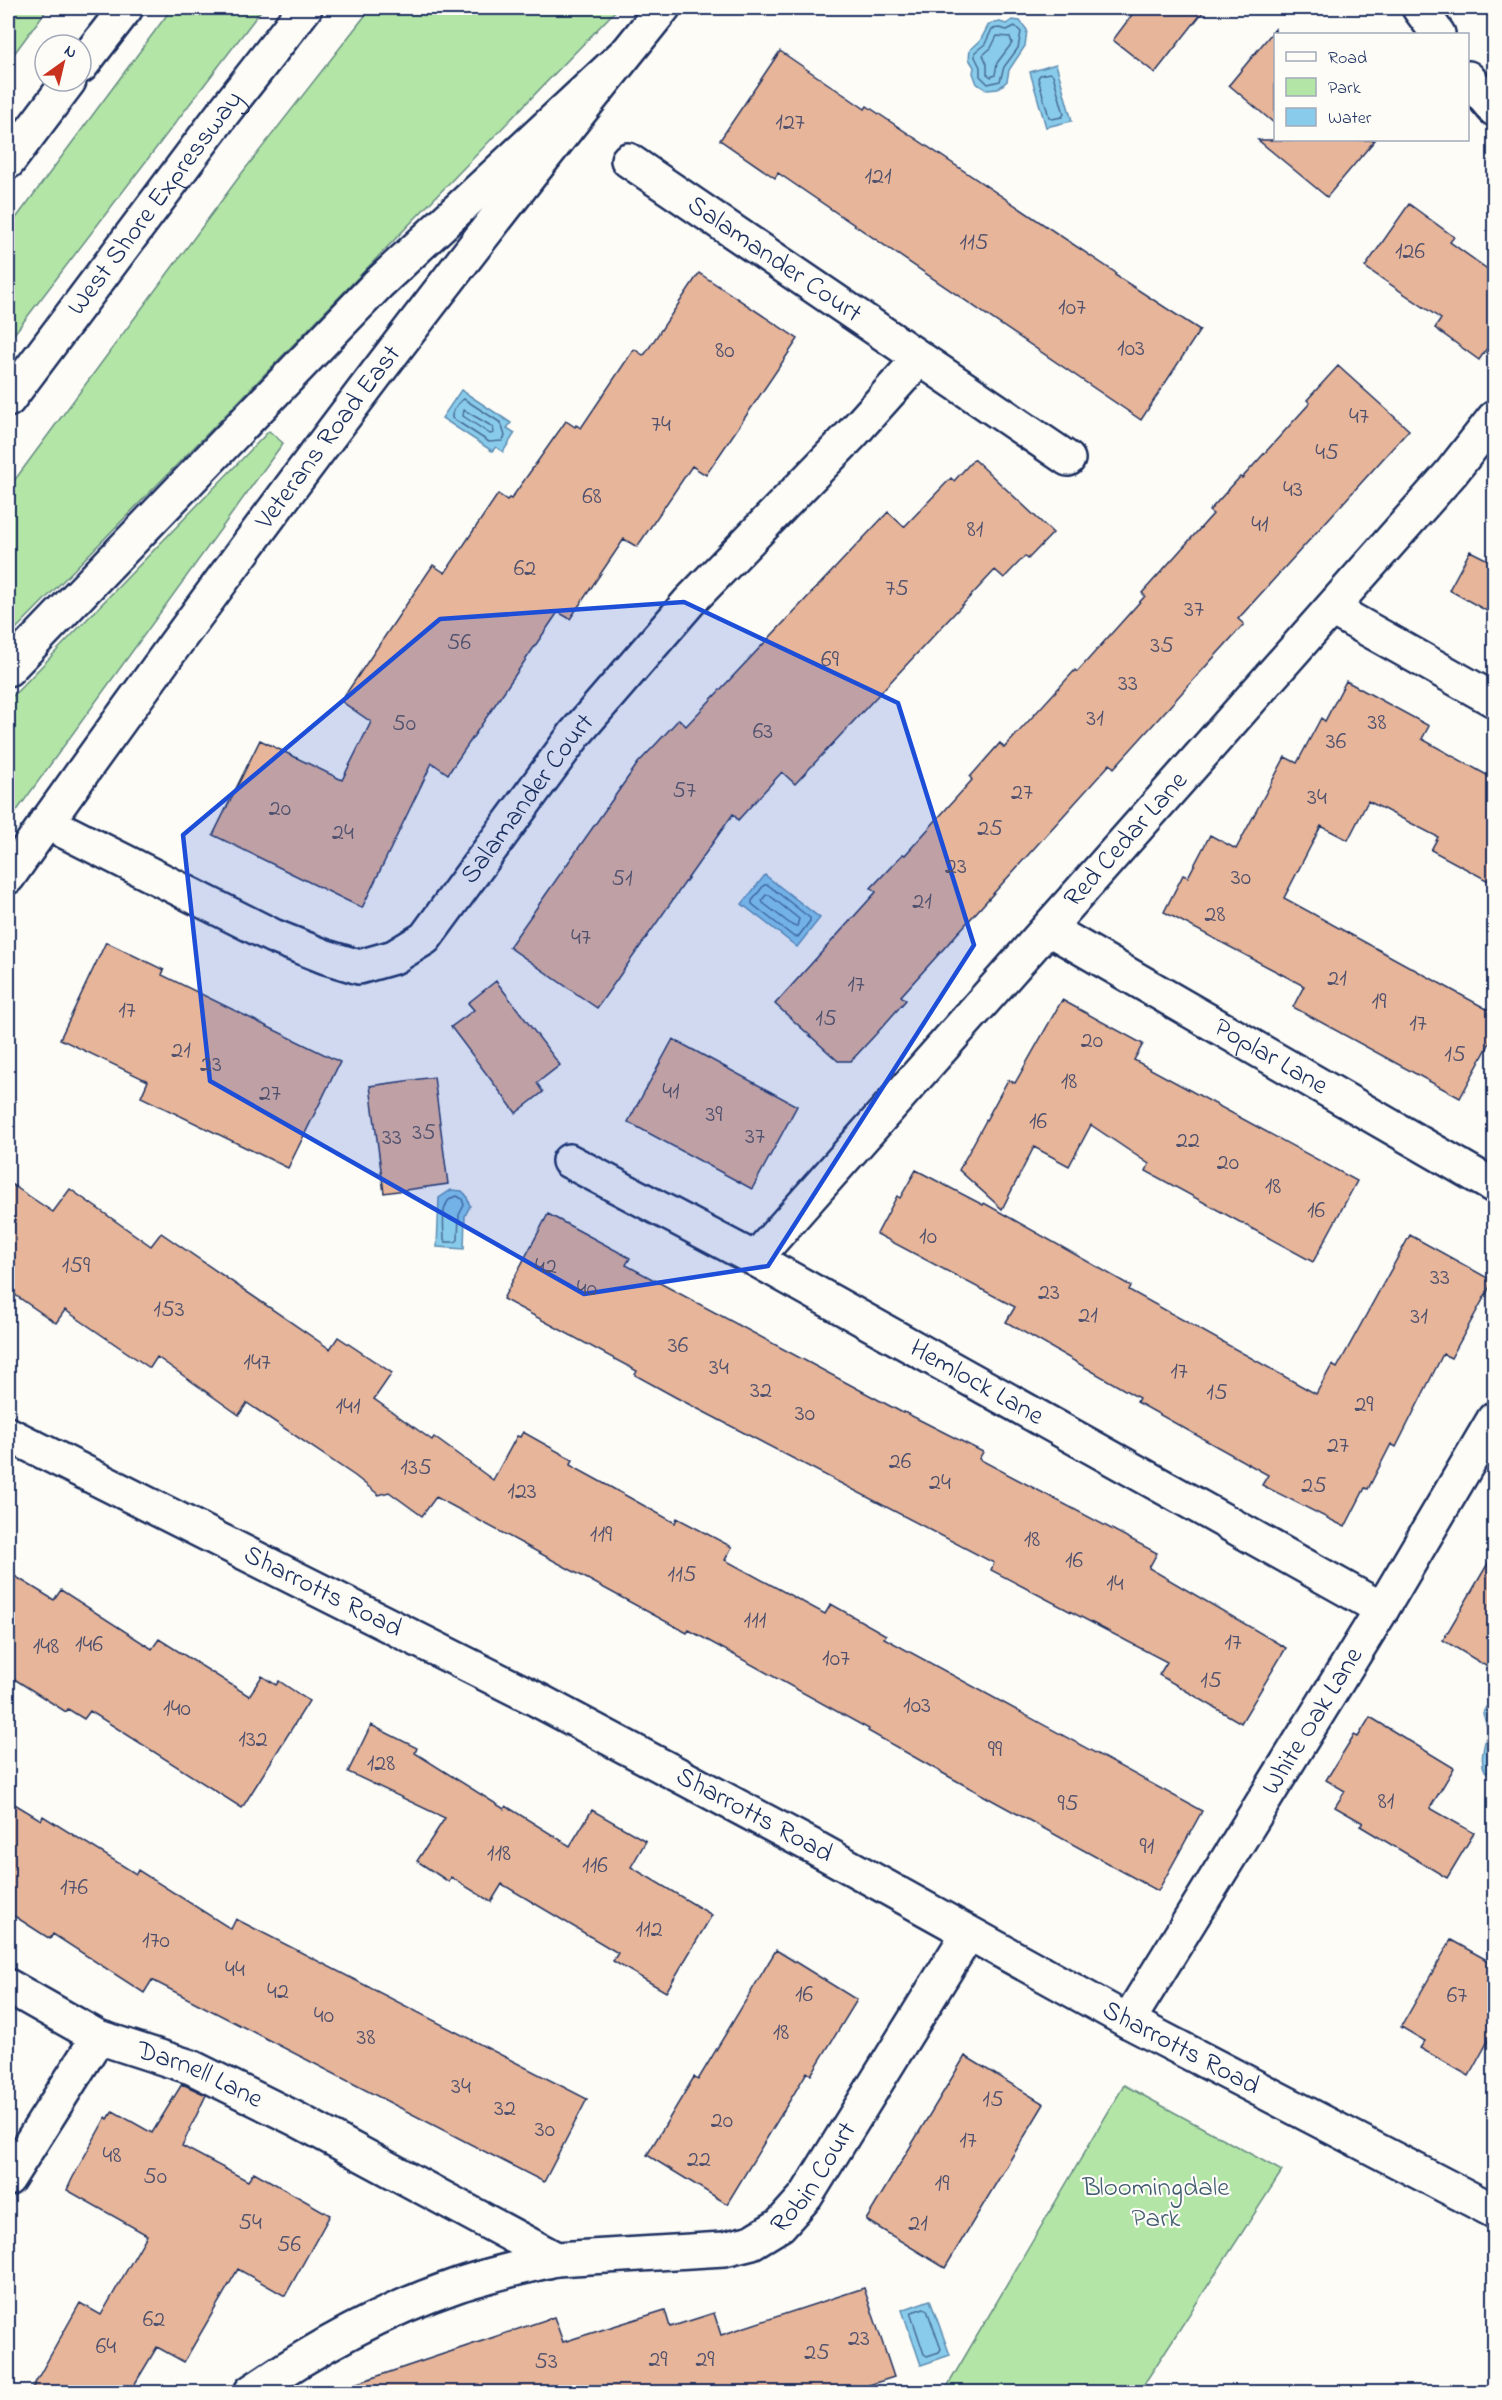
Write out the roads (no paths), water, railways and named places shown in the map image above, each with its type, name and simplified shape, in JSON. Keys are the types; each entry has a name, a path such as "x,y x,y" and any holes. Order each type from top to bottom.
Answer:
{"main road":[{"path":"93,51 126,8"},
{"name":"West Shore Expressway","path":"8,400 223,113 305,8"},
{"name":"Veterans Road East","path":"8,877 127,709 322,445 663,8"},
{"path":"1419,8 1436,33"},
{"path":"8,669 378,284 625,54"},
{"path":"1469,80 1494,109"},
{"path":"8,162 60,93"},
{"name":"Salamander Court","path":"628,160 1068,459"},
{"name":"Salamander Court","path":"46,822 295,946 359,967 394,957 425,938 574,734 689,602 851,435 919,359"},
{"name":"Red Cedar Lane","path":"755,1259 1332,609 1451,473 1494,418"},
{"path":"1332,609 1494,700"},
{"name":"Poplar Lane","path":"1049,929 1494,1186"},
{"name":"Hemlock Lane","path":"569,1161 755,1259 1382,1609"},
{"name":"White Oak Lane","path":"1128,2021 1382,1609 1494,1419"},
{"name":"Sharrotts Road","path":"8,1434 534,1698 813,1846 1128,2021 1494,2211"},
{"name":"Robin Court","path":"251,2392 300,2358 381,2315 460,2284 556,2259 724,2249 752,2242 780,2225 806,2196 968,1934"},
{"name":"Darnell Lane","path":"8,1986 98,2037 191,2067 296,2119 556,2259"},
{"name":"Darnell Lane","path":"8,2179 98,2037"}],"water":[{"path":"1012,20 1020,21 1027,30 1025,46 1009,70 1007,81 998,89 987,90 977,84 973,73 974,67 969,59 970,50 980,41 989,24 1000,22 1006,24"},
{"path":"1056,64 1072,121 1046,127 1030,72"},
{"path":"461,390 511,423 507,428 515,433 503,452 496,447 492,451 442,418"},
{"path":"765,875 820,918 797,947 742,904"},
{"path":"451,1190 462,1191 470,1206 465,1216 464,1249 437,1247 439,1198"},
{"path":"1493,1705 1494,1777 1485,1771 1482,1762 1487,1729 1483,1713 1486,1707"},
{"path":"930,2300 950,2355 921,2365 902,2310"}],"park label":[{"name":"Bloomingdale Park","path":"1156,2204"}]}
